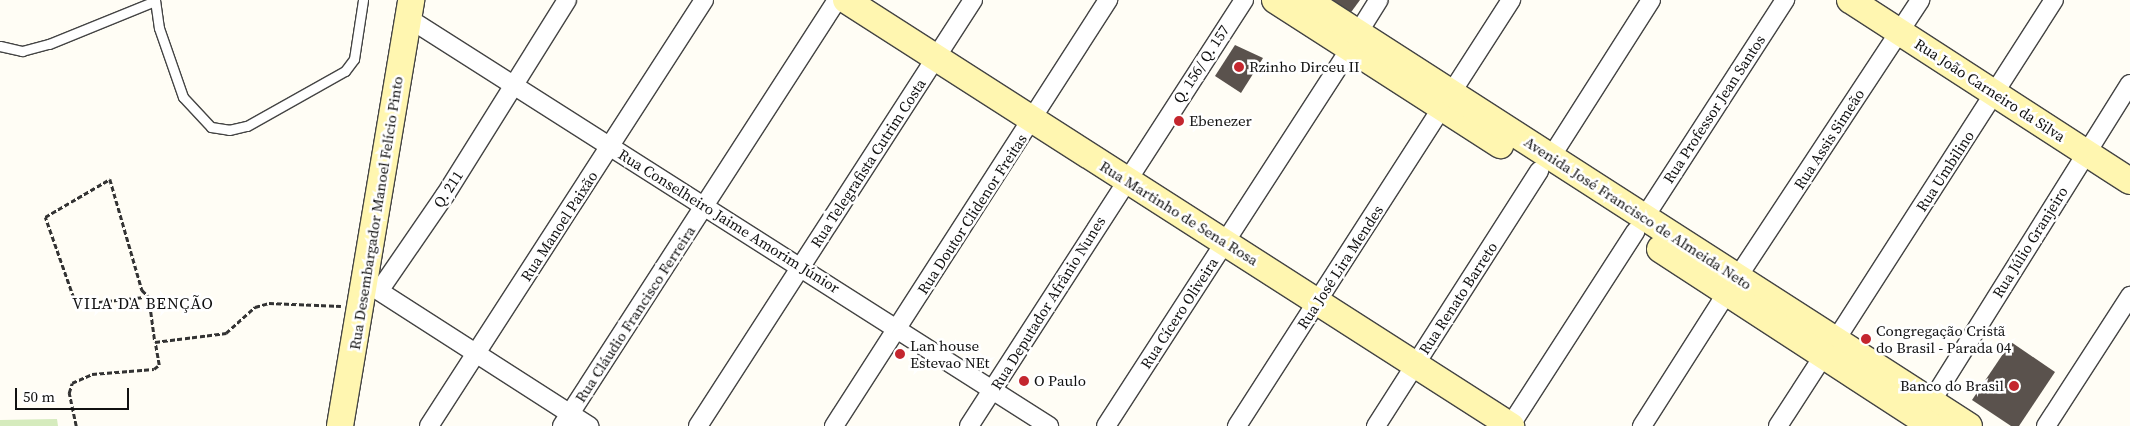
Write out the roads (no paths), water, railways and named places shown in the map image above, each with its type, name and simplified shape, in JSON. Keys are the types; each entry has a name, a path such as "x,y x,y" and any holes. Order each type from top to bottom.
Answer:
{"street":[{"name":"Q. 211","path":"370,297 514,85 567,0"},
{"name":"Rua Manoel Paixão","path":"429,426 612,146 704,0"},
{"name":"Rua Cláudio Francisco Ferreira","path":"566,420 838,0"},
{"name":"Rua Martinho de Sena Rosa","path":"846,0 1225,243 1318,300 1510,426"},
{"name":"Rua Telegrafista Cutrim Costa","path":"698,426 973,0"},
{"name":"Rua Doutor Clidenor Freitas","path":"834,426 1033,120 1108,0"},
{"name":"Q. 156/ Q. 157","path":"1126,179 1244,0"},
{"name":"Avenida José Francisco de Almeida Neto","path":"1275,0 1354,41 1640,225 1830,348 1924,418 1969,426"},
{"name":"Avenida José Francisco de Almeida Neto","path":"1307,0 1354,41"},
{"name":"Rua Cícero Oliveira","path":"1106,426 1379,0"},
{"name":"Rua José Lira Mendes","path":"1237,426 1511,0"},
{"name":"Rua Renato Barreto","path":"1376,426 1651,0"},
{"name":"Rua Professor Jean Santos","path":"1510,426 1784,0"},
{"name":"Rua João Carneiro da Silva","path":"1850,0 2130,181"},
{"name":"Rua Assis Simeão","path":"1642,426 1920,0"},
{"name":"Rua Umbilino","path":"1778,426 2054,0"},
{"name":"Rua Conselheiro Jaime Amorim Júnior","path":"409,9 514,85 801,265 1050,426"},
{"name":"Rua Desembargador Manoel Felício Pinto","path":"340,426 370,297 409,9"},
{"name":"Rua Júlio Granjeiro","path":"1924,418 2086,152 2130,84"},
{"name":"Rua Deputador Afrânio Nunes","path":"969,426 1126,179"},
{"path":"2046,426 2130,296"},
{"path":"370,297 476,353 566,420 589,426"}],"lane":[{"path":"0,46 22,51 49,44 155,0 159,28 183,97 211,127 229,130 248,126 345,71 354,60 363,0"}],"place":[{"name":"Rzinho Dirceu II","path":"1239,67"},
{"name":"Ebenezer","path":"1179,121"},
{"name":"Congregação Cristã do Brasil - Parada 04","path":"1866,339"},
{"name":"Lan house Estevao NEt","path":"900,354"},
{"name":"O Paulo","path":"1024,381"},
{"name":"Banco do Brasil","path":"2014,386"}],"district":[{"name":"VILA DA BENÇÃO","path":"143,303"}]}
